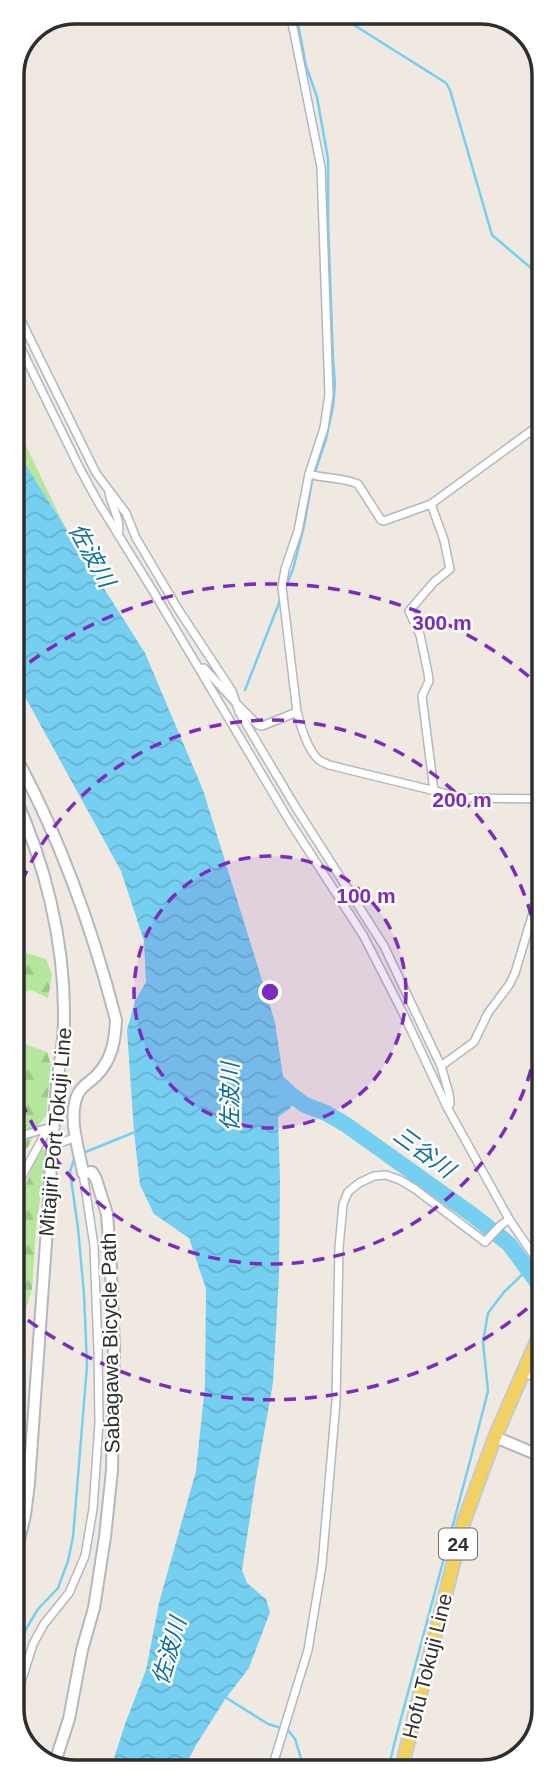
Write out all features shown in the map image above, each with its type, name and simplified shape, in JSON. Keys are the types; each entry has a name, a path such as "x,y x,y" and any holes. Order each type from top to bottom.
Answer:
{"main road":[{"name":"Sabagawa Bicycle Path","path":"24,773 48,822 79,901 116,1020 112,1053 106,1065 77,1096 75,1124 83,1170 92,1172 96,1179 107,1214 114,1349 112,1470 94,1608 82,1650 69,1719 57,1756"},
{"name":"Mitajiri Port Tokuji Line","path":"24,820 45,880 56,930 63,974 64,1047 51,1127 54,1145 24,1519"},
{"name":"Hofu Tokuji Line","path":"404,1760 464,1521 495,1437 532,1352"},
{"path":"495,1437 532,1452"}],"street":[{"path":"293,25 321,167 329,396 324,428 282,587 300,724 319,760 329,765 464,799 532,799"},
{"path":"24,326 96,473 125,513 136,538 178,609 232,691 239,712 295,806 384,946 441,1066 449,1093 450,1104 447,1107"},
{"path":"24,354 80,469 290,822 363,935 447,1107 509,1219 532,1253"},
{"path":"312,475 358,484 384,521 431,504 532,430"},
{"path":"109,492 120,528 118,534"},
{"path":"431,504 444,540 450,569 434,582 409,611 420,635 428,673 429,681 422,696 434,790"},
{"path":"200,669 204,668 258,725 262,726 297,712"},
{"path":"441,1066 478,1038 488,1013 515,973 532,916"},
{"path":"24,1135 51,1127"},
{"path":"24,1173 51,1127"},
{"path":"54,1145 78,1141"},
{"path":"24,1673 33,1644 44,1624 69,1594 85,1556 93,1509 99,1423 99,1350 94,1246 83,1170"},
{"path":"275,1759 308,1650 322,1565 336,1402 339,1248 343,1203 348,1192 359,1182 386,1175 415,1189 485,1242 509,1219"},
{"path":"523,1373 532,1376"}],"green space":[{"path":"24,442 65,527 24,462"},
{"path":"24,952 46,959 52,975 48,998 31,990 24,992"},
{"path":"24,1044 47,1052 51,1065 46,1116 37,1127 28,1147 24,1150"},
{"path":"40,1147 47,1152 36,1228 32,1289 24,1315 24,1189"}],"water":[{"name":"佐波川","path":"24,462 145,653 203,790 275,1022 283,1076 302,1094 278,1117 279,1276 273,1383 242,1570 247,1583 266,1599 270,1612 249,1668 226,1698 189,1759 114,1759 146,1670 159,1603 196,1471 205,1386 206,1289 189,1238 154,1214 140,1185 127,1030 135,1001 146,982 144,941 121,871 24,695"}],"waterway":[{"path":"285,589 293,569 312,481 326,439 335,384 328,159 317,97 306,66 298,25"},
{"path":"354,25 446,83 492,235 532,270"},
{"path":"245,690 281,598"},
{"name":"三谷川","path":"282,1088 305,1105 345,1124 474,1216 509,1244 532,1275"},
{"path":"83,1153 135,1132"},
{"path":"24,1634 38,1609 58,1588 73,1537 87,1366 84,1294 70,1172 74,1159 78,1157"},
{"path":"390,1760 488,1391 483,1342 488,1313 532,1263"},
{"path":"225,1697 268,1724 288,1730 295,1739 301,1760"}]}
